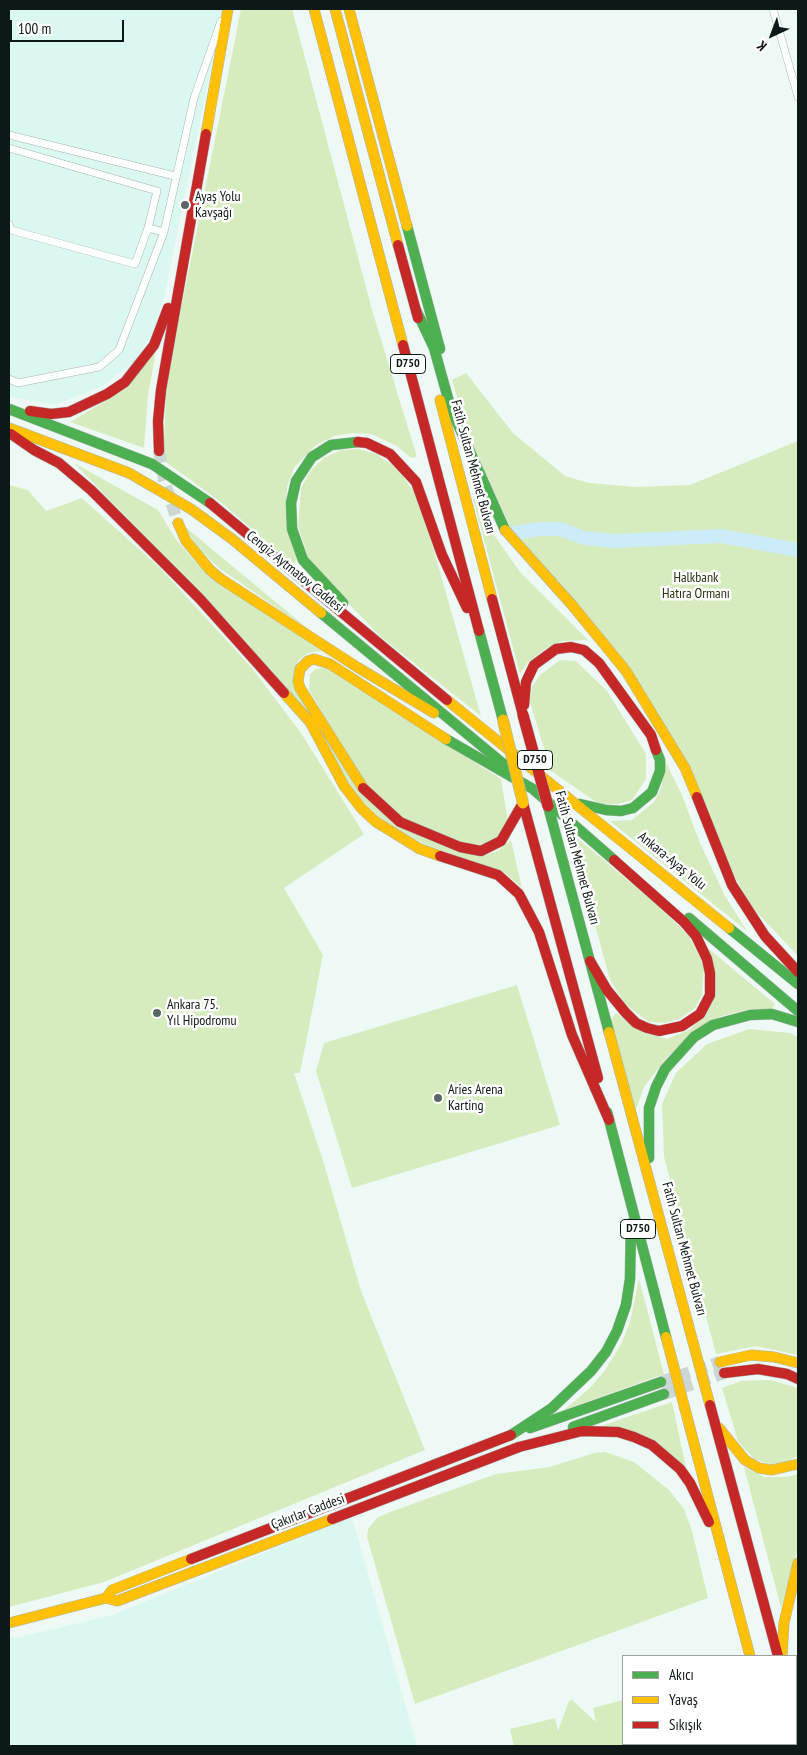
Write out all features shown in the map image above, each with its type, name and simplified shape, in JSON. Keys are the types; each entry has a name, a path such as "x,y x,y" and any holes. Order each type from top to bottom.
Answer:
{"main road":[{"path":"159,451 158,421 161,390 228,9"},
{"name":"D750","path":"314,9 750,1655"},
{"name":"Fatih Sultan Mehmet Bulvarı","path":"335,9 523,714 778,1655"},
{"path":"349,9 412,239 463,438"},
{"path":"9,408 51,414 69,412 107,394 125,382 154,345 163,326 184,253"},
{"path":"416,310 434,348 451,409 500,522 509,537 572,605 612,653 673,744 696,791 732,885 765,936 798,972"},
{"name":"Cengiz Aytmatov Caddesi","path":"9,408 130,455 167,473 241,526 398,661 526,763"},
{"name":"Cengiz Aytmatov Caddesi","path":"9,428 129,473 191,509 232,539 473,737 532,789"},
{"path":"9,432 34,450 58,463 92,490 207,606 310,722 344,786 361,808 376,822 420,849 498,875 519,894 539,932 572,1035 609,1120"},
{"path":"398,661 314,573 301,554 292,529 293,492 300,474 318,452 340,443 354,441 379,448 390,454 416,482 423,497 442,555 480,637"},
{"path":"178,524 191,548 210,570 222,579 356,667 473,737"},
{"path":"523,714 526,682 534,665 545,654 556,649 571,647 584,650 599,663 651,735 660,760 660,771 652,792 633,808 620,811 606,810 576,803"},
{"path":"523,803 501,841 481,851 460,847 400,822 369,795 357,781 300,688 298,681 300,669 308,660 314,659 330,664 426,727 532,789 798,1011"},
{"name":"Ankara-Ayaş Yolu","path":"526,763 798,984"},
{"path":"532,789 684,922 696,936 707,959 710,973 710,995 700,1014 682,1026 659,1031 646,1028 625,1012 590,962"},
{"path":"651,1185 648,1135 649,1108 665,1069 679,1051 694,1037 713,1025 731,1019 772,1014 798,1022"},
{"path":"512,1435 552,1408 591,1372 618,1331 626,1305 630,1279 630,1200"},
{"path":"798,1364 774,1357 751,1355 722,1368 758,1369 787,1374 798,1379"},
{"path":"512,1435 661,1382"},
{"path":"519,1447 664,1394"},
{"path":"715,1423 746,1460 759,1468 772,1470 798,1464"},
{"path":"519,1447 582,1431 618,1432 652,1445 680,1469 690,1483 722,1549"},
{"name":"Çakırlar Caddesi","path":"106,1598 112,1590 512,1435"},
{"name":"Çakırlar Caddesi","path":"9,1622 106,1598 117,1602 519,1447"},
{"path":"448,1459 453,1473"},
{"path":"782,1655 784,1622 798,1563"}],"street":[{"path":"9,379 18,383 99,367 119,350 164,232 175,176 194,98 224,9"},
{"path":"773,9 798,97"},
{"path":"9,135 175,176"},
{"path":"9,148 157,191 148,228 135,264 11,230 9,224"},
{"path":"148,228 164,232"}],"shaded area":[{"path":"9,9 223,9 164,298 152,334 134,362 101,387 54,405 9,397"},
{"path":"352,1517 417,1746 9,1746 9,1637 20,1637 112,1615"}],"green space":[{"path":"241,9 292,9 372,310 417,457 411,458 397,446 371,434 353,433 335,436 316,445 294,468 287,487 286,525 297,559 293,565 222,503 163,460 167,379"},
{"path":"156,350 148,396 144,448 70,422 104,402"},
{"name":"Halkbank Hatıra Ormanı","path":"466,373 513,433 565,476 589,483 636,487 690,485 798,441 798,956 751,906 734,875 690,768 547,573 511,529 468,434 452,380"},
{"path":"358,449 376,454 397,468 414,492 422,509 481,716 381,637 337,592 308,557 298,526 301,488 311,470 324,458 341,450"},
{"path":"74,463 158,510 177,541 201,568 322,651 308,653 298,661 293,676 381,812 486,855 498,851 511,840 522,888 505,873 424,844 383,820 363,802 231,625"},
{"name":"Ankara 75. Yıl Hipodromu","path":"9,485 28,490 46,511 82,498 160,568 251,667 301,733 364,834 284,888 323,955 300,1073 294,1073 325,1167 361,1291 425,1450 104,1582 9,1607"},
{"path":"472,495 492,532 520,572 588,640 563,641 545,649 528,662 520,674"},
{"path":"184,526 312,632 219,568 198,548"},
{"path":"560,660 576,661 607,691 646,754 646,779 632,800 618,804 599,804 551,771 530,702 532,687 540,675"},
{"path":"316,669 331,670 501,779 508,821 502,833 485,845 466,844 403,818 363,782 309,690 310,674"},
{"path":"662,754 682,795 700,843 725,896 747,931 610,821 632,820 654,802 662,786"},
{"path":"570,832 655,903 689,936 704,965 702,995 695,1008 679,1019 665,1023 649,1022 625,1004 610,980"},
{"path":"709,949 775,1004 772,1009 745,1010 719,1017 702,1027 668,1056 644,1087 635,1112 610,1021 616,1013 644,1033 667,1039 689,1030 706,1013"},
{"name":"Aries Arena Karting","path":"517,985 560,1125 352,1188 316,1071 324,1043"},
{"path":"749,1029 790,1033 798,1037 798,1355 756,1346 716,1354 664,1157 662,1104 676,1073 707,1044"},
{"path":"639,1279 664,1374 564,1410 590,1388 605,1370 621,1344 630,1322"},
{"path":"771,1380 798,1388 798,1456 777,1466 754,1459 738,1441 722,1388 741,1381"},
{"path":"672,1402 687,1472 669,1453 595,1428"},
{"path":"605,1452 634,1462 669,1490 684,1509 692,1531 708,1598 415,1704 367,1537 368,1529 377,1518 390,1512 496,1474 550,1467 594,1453"},
{"path":"744,1467 765,1477 787,1477 798,1474 798,1548 781,1608"},
{"path":"572,1700 596,1722 593,1708 622,1700 623,1745 514,1746 510,1729 555,1718 558,1731 569,1701"}],"waterway":[{"path":"514,533 540,529 560,529 584,538 613,541 721,536 798,550"}],"tunnel":[{"path":"159,451 164,480 178,523"},
{"path":"661,1382 720,1362"},
{"path":"664,1394 724,1373"}],"traffic: fast":[{"path":"407,226 440,349"},
{"path":"416,310 434,348 451,409 505,530"},
{"path":"9,409 152,464 210,503"},
{"path":"343,603 303,560 292,529 291,503 296,481 312,457 331,445 358,442"},
{"path":"321,613 512,771"},
{"path":"479,631 503,720"},
{"path":"446,739 533,789 614,860"},
{"path":"580,804 606,810 621,811 633,808 652,792 660,771 660,760 656,750"},
{"path":"548,806 609,1032"},
{"path":"689,918 798,1011"},
{"path":"729,928 798,984"},
{"path":"649,1158 649,1108 656,1087 665,1069 694,1037 713,1025 750,1015 772,1014 798,1022"},
{"path":"607,1112 666,1337"},
{"path":"511,1435 552,1408 591,1371 606,1352 617,1331 626,1305 630,1279 631,1223"},
{"path":"530,1428 661,1382"},
{"path":"573,1427 664,1394"}],"traffic: slow":[{"path":"206,134 228,9"},
{"path":"314,9 403,345"},
{"path":"335,9 398,245"},
{"path":"349,9 407,226"},
{"path":"440,400 492,599"},
{"path":"9,428 129,473 191,509 232,539 321,613"},
{"path":"178,523 186,541 210,570 221,579 357,667 434,713"},
{"path":"505,530 572,605 626,671 685,768 697,797"},
{"path":"363,788 300,688 298,681 300,669 308,661 314,659 330,664 446,739"},
{"path":"284,693 310,722 344,786 361,808 376,822 420,849 440,856"},
{"path":"447,700 729,928"},
{"path":"503,720 523,803"},
{"path":"609,1032 710,1405"},
{"path":"666,1337 750,1655"},
{"path":"720,1362 751,1355 774,1357 798,1363"},
{"path":"719,1428 745,1460 759,1468 772,1470 798,1464"},
{"path":"191,1559 112,1590 106,1598 117,1601 332,1519"},
{"path":"782,1655 784,1623 798,1563"},
{"path":"9,1623 106,1598"}],"traffic: jam":[{"path":"159,451 158,421 161,390 206,134"},
{"path":"398,245 418,318"},
{"path":"30,411 51,414 69,412 107,394 125,382 154,345 168,308"},
{"path":"403,345 479,631"},
{"path":"11,434 34,450 59,463 91,490 200,599 284,693"},
{"path":"358,442 367,443 390,454 416,482 442,555 467,608"},
{"path":"210,503 447,700"},
{"path":"492,599 523,715"},
{"path":"524,705 526,682 534,665 556,649 571,647 584,650 599,663 651,735 656,750"},
{"path":"523,715 548,806"},
{"path":"363,788 400,822 460,847 481,851 501,841 523,803"},
{"path":"697,797 732,885 765,936 798,972"},
{"path":"523,803 598,1078"},
{"path":"440,856 498,875 519,894 539,932 572,1035 609,1120"},
{"path":"590,961 607,990 625,1012 636,1023 647,1028 659,1031 682,1026 700,1014 710,995 710,973 707,959 696,936 684,922 614,860"},
{"path":"724,1373 758,1369 787,1374 798,1379"},
{"path":"710,1405 778,1655"},
{"path":"519,1447 582,1431 618,1432 634,1437 652,1445 680,1469 690,1483 709,1522"},
{"path":"191,1559 511,1435"},
{"path":"332,1519 519,1447"},
{"path":"797,1728 798,1732"}],"place":[{"name":"Ayaş Yolu Kavşağı","path":"185,205"},
{"name":"Ankara 75. Yıl Hipodromu","path":"157,1013"},
{"name":"Aries Arena Karting","path":"438,1098"}]}
